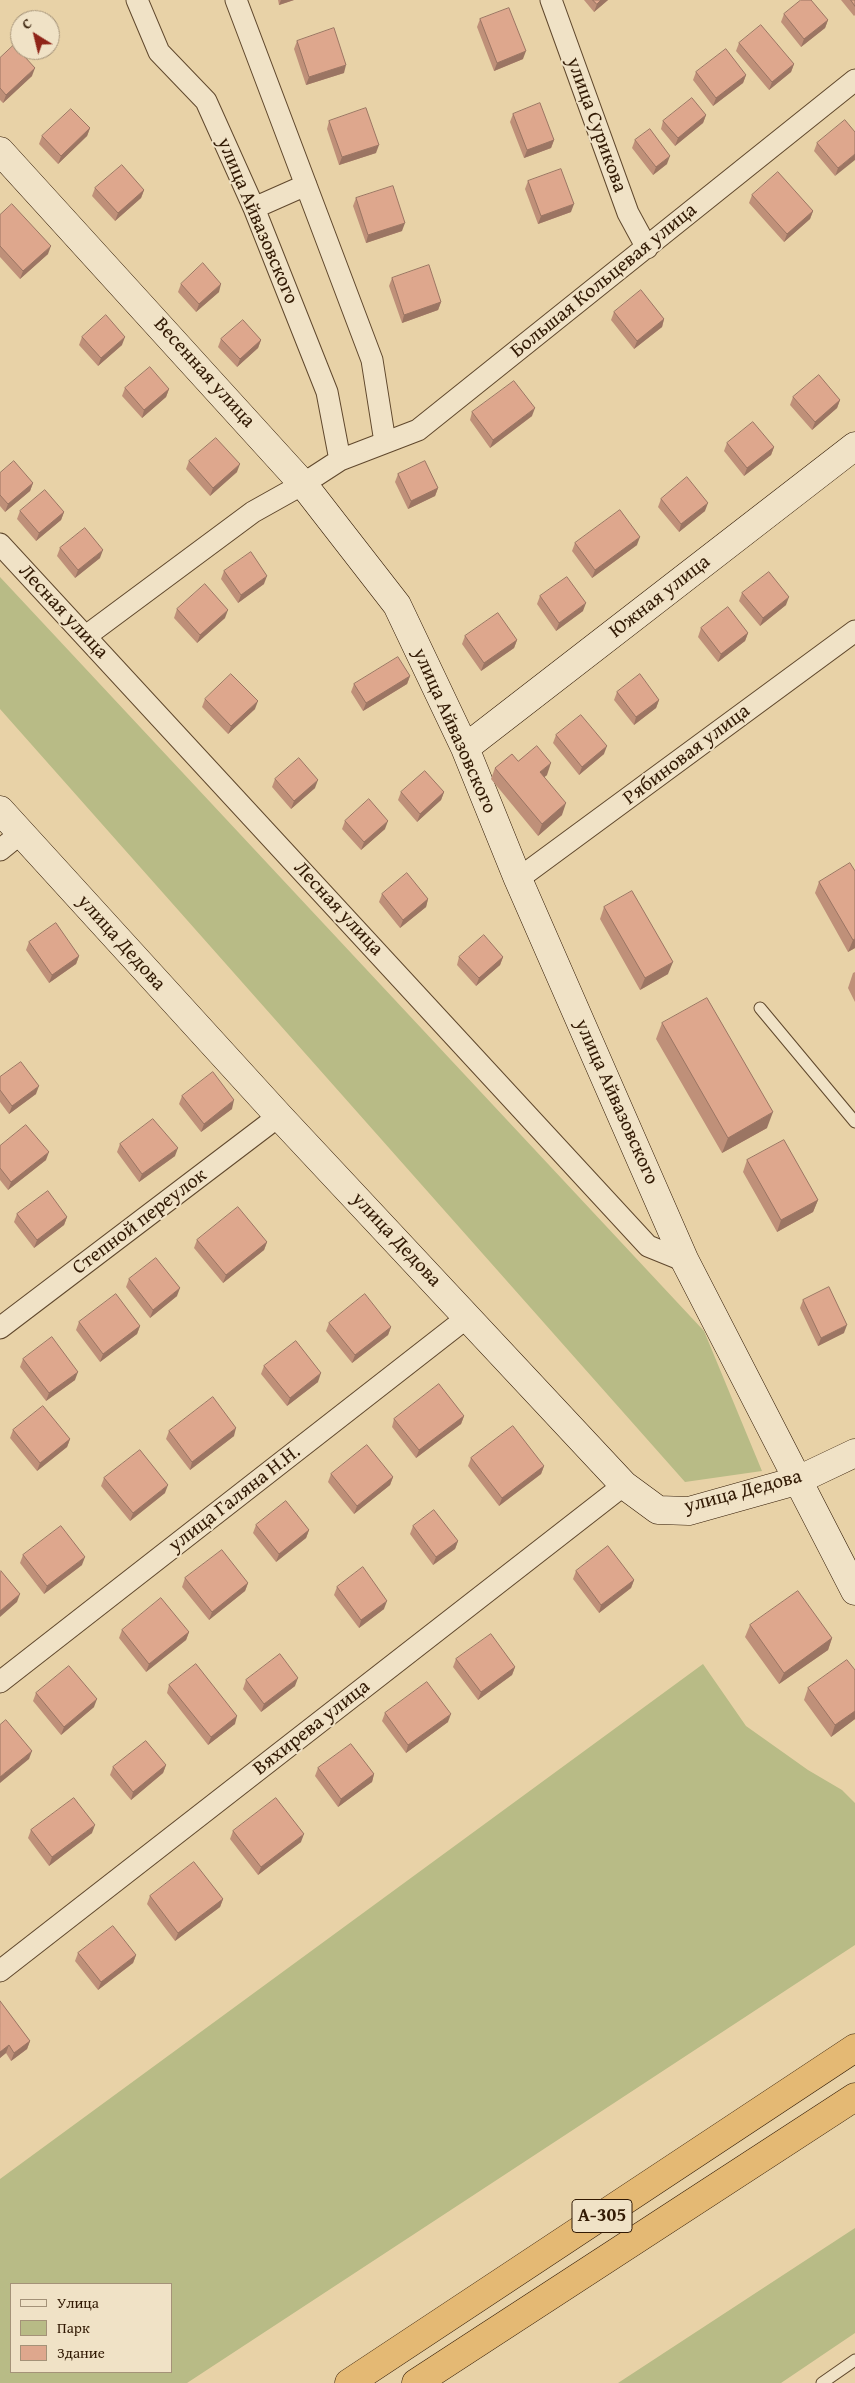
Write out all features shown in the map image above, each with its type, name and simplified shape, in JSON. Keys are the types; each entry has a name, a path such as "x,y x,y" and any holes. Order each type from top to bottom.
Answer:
{"highway":[{"name":"А-305","path":"349,2383 855,2048"},
{"name":"А-305","path":"416,2383 855,2097"}],"street":[{"name":"улица Айвазовского","path":"137,0 159,52 206,101 254,208 327,392 340,460"},
{"path":"236,0 372,360 385,442"},
{"name":"улица Сурикова","path":"551,0 628,213 647,248"},
{"name":"Большая Кольцевая улица","path":"86,636 253,512 304,484 340,460 418,430 855,80"},
{"name":"Весенная улица","path":"0,151 304,484 397,604"},
{"path":"254,208 306,185"},
{"name":"Южная улица","path":"465,748 855,446"},
{"name":"Лесная улица","path":"0,544 648,1246 685,1261"},
{"name":"улица Айвазовского","path":"397,604 465,748 518,879 685,1261 796,1480 855,1591"},
{"name":"Рябиновая улица","path":"518,879 855,631"},
{"name":"улица Дедова","path":"0,810 279,1116 469,1316 624,1485 658,1510 689,1511 796,1480 855,1453"},
{"path":"0,850 21,834"},
{"name":"Степной переулок","path":"0,1328 279,1116"},
{"name":"улица Галяна Н.Н.","path":"0,1682 469,1316"},
{"name":"Вяхирева улица","path":"0,1972 624,1485"}],"lane":[{"path":"760,1008 855,1122"},
{"path":"822,2383 855,2360"}],"green space":[{"path":"0,577 704,1331 762,1471 685,1482 0,709"},
{"path":"703,1664 746,1726 808,1770 842,1790 855,1803 855,1945 187,2383 0,2383 0,2179"},
{"path":"855,2228 855,2333 781,2383 618,2383"}],"building":[{"path":"593,0 601,0 597,4"},
{"path":"801,0 811,0 828,20 804,39 784,14"},
{"path":"509,8 526,51 497,63 480,19"},
{"path":"761,25 794,64 772,82 739,43"},
{"path":"334,28 346,65 309,77 297,41"},
{"path":"10,49 10,60 28,60 35,68 6,95 0,88 0,58"},
{"path":"726,49 746,75 716,98 696,72"},
{"path":"692,98 706,115 678,138 663,121"},
{"path":"540,103 554,140 527,150 513,114"},
{"path":"366,108 379,145 342,157 329,121"},
{"path":"71,109 90,128 61,156 42,136"},
{"path":"845,120 855,132 855,154 838,168 817,143"},
{"path":"650,129 670,156 656,167 635,140"},
{"path":"122,165 144,190 118,213 95,188"},
{"path":"561,169 574,204 541,216 528,181"},
{"path":"778,172 813,211 787,234 752,195"},
{"path":"393,186 405,223 368,235 356,198"},
{"path":"12,204 51,246 23,271 0,246 0,215"},
{"path":"203,263 221,284 199,304 181,284"},
{"path":"429,265 441,302 404,315 392,278"},
{"path":"641,290 664,319 637,341 614,312"},
{"path":"106,315 125,337 101,358 82,337"},
{"path":"243,320 261,340 240,359 221,339"},
{"path":"150,367 169,389 144,410 125,388"},
{"path":"819,375 840,400 815,422 793,397"},
{"path":"514,381 535,408 493,440 472,412"},
{"path":"753,422 774,447 747,468 727,443"},
{"path":"216,438 240,464 213,488 189,461"},
{"path":"14,461 33,483 8,504 0,495 0,473"},
{"path":"425,461 438,488 411,501 398,474"},
{"path":"687,477 708,503 681,524 661,499"},
{"path":"45,490 64,512 39,533 20,511"},
{"path":"620,510 640,537 595,570 575,543"},
{"path":"85,528 103,550 78,570 60,548"},
{"path":"251,552 267,576 241,595 224,571"},
{"path":"769,572 789,597 763,618 742,593"},
{"path":"567,577 586,603 559,623 540,596"},
{"path":"205,584 228,610 200,635 177,609"},
{"path":"728,607 748,633 721,654 701,628"},
{"path":"498,613 517,640 484,663 465,636"},
{"path":"398,657 410,676 366,703 354,684"},
{"path":"231,674 258,701 231,726 205,699"},
{"path":"640,674 659,700 636,717 617,692"},
{"path":"581,715 607,746 582,767 556,735"},
{"path":"537,746 551,763 540,772 566,803 542,824 495,768 512,754 518,761"},
{"path":"299,758 318,780 294,801 275,779"},
{"path":"425,771 444,792 420,814 401,792"},
{"path":"369,799 388,821 364,842 345,821"},
{"path":"850,863 855,871 855,939 853,940 819,882"},
{"path":"407,873 428,899 403,920 382,894"},
{"path":"632,891 673,962 645,978 604,907"},
{"path":"56,923 79,956 52,975 29,942"},
{"path":"484,935 503,957 479,978 459,957"},
{"path":"707,998 773,1112 728,1138 662,1023"},
{"path":"21,1062 39,1086 12,1106 0,1090 0,1077"},
{"path":"213,1072 234,1100 204,1124 182,1096"},
{"path":"153,1119 178,1148 142,1174 120,1144"},
{"path":"26,1125 49,1152 11,1182 0,1168 0,1146"},
{"path":"784,1140 818,1200 781,1220 747,1160"},
{"path":"48,1191 67,1217 37,1240 17,1214"},
{"path":"238,1207 267,1242 226,1275 197,1240"},
{"path":"156,1258 180,1288 153,1310 129,1279"},
{"path":"829,1287 847,1325 821,1338 803,1300"},
{"path":"116,1294 140,1326 103,1354 79,1322"},
{"path":"365,1294 391,1327 355,1355 329,1323"},
{"path":"52,1337 78,1372 49,1393 23,1359"},
{"path":"296,1341 321,1373 290,1398 264,1366"},
{"path":"439,1384 464,1416 419,1450 394,1419"},
{"path":"213,1397 236,1428 192,1462 169,1431"},
{"path":"43,1406 70,1439 40,1463 13,1430"},
{"path":"513,1426 544,1466 502,1498 471,1458"},
{"path":"367,1445 393,1477 357,1506 331,1474"},
{"path":"140,1450 168,1485 133,1513 104,1478"},
{"path":"286,1501 309,1530 279,1554 256,1525"},
{"path":"434,1510 458,1541 436,1557 413,1526"},
{"path":"61,1526 85,1557 47,1586 23,1555"},
{"path":"608,1546 634,1580 601,1605 576,1571"},
{"path":"222,1550 248,1583 212,1612 185,1578"},
{"path":"363,1567 387,1601 361,1620 337,1587"},
{"path":"0,1572 20,1594 0,1611"},
{"path":"798,1591 832,1638 784,1673 750,1625"},
{"path":"161,1598 189,1632 149,1664 122,1630"},
{"path":"491,1634 515,1667 481,1692 456,1659"},
{"path":"280,1654 298,1678 264,1704 246,1680"},
{"path":"847,1660 855,1670 855,1711 835,1725 808,1688"},
{"path":"196,1664 237,1716 211,1737 169,1685"},
{"path":"69,1666 97,1699 64,1727 36,1693"},
{"path":"427,1682 451,1714 408,1745 385,1713"},
{"path":"6,1720 32,1751 0,1777 0,1725"},
{"path":"146,1741 166,1765 133,1792 113,1767"},
{"path":"351,1744 374,1774 341,1799 318,1768"},
{"path":"74,1798 95,1825 52,1857 31,1830"},
{"path":"276,1798 304,1834 261,1867 233,1831"},
{"path":"194,1862 223,1899 178,1933 150,1896"},
{"path":"113,1926 136,1955 101,1982 78,1953"},
{"path":"0,2001 30,2041 14,2053 9,2045 0,2052"}]}
